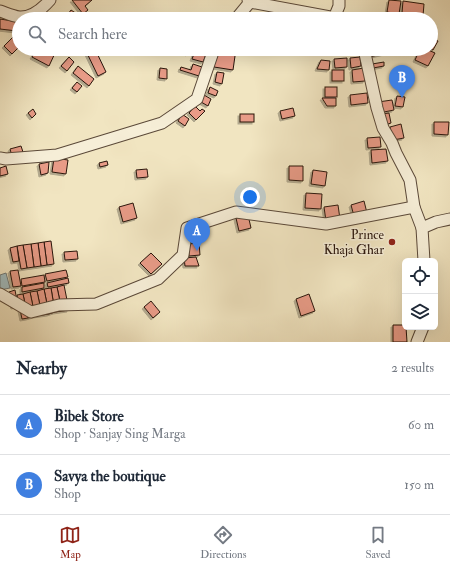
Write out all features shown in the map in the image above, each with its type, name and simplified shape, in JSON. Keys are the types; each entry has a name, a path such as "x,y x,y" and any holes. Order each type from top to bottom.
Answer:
{"street":[{"path":"36,12 50,0"},
{"path":"338,12 339,0"},
{"path":"241,12 249,1 307,12"},
{"path":"0,11 12,15"},
{"path":"0,158 6,159 58,155 162,123 197,99 212,56"},
{"path":"366,56 383,128 392,142 410,180 414,207 422,228 424,258"},
{"path":"0,294 32,312 59,305 96,304 158,279 183,255 187,228 236,212 326,224 414,207"},
{"path":"422,228 436,222 450,219"},
{"path":"417,342 422,330"}],"water":[{"path":"6,273 10,288 0,290 0,275"}],"building":[{"path":"72,0 92,0 85,6 88,10 81,12"},
{"path":"389,0 401,1 399,12 387,12"},
{"path":"403,1 424,4 423,12 402,12"},
{"path":"0,19 12,21 12,30 0,29"},
{"path":"12,38 12,54 4,46"},
{"path":"33,56 54,56 49,66"},
{"path":"88,56 98,56 106,72 98,76"},
{"path":"193,56 205,56 203,62 192,59"},
{"path":"216,56 235,56 233,70 214,67"},
{"path":"417,56 433,56 428,66 415,60"},
{"path":"69,57 74,62 67,71 61,66"},
{"path":"360,57 361,66 351,68 350,58"},
{"path":"347,58 347,67 335,68 334,59"},
{"path":"321,60 330,61 329,70 317,69"},
{"path":"384,62 384,66 373,68 372,64"},
{"path":"193,64 202,67 199,76 180,70 181,67 191,70"},
{"path":"78,66 94,79 89,86 73,73"},
{"path":"160,68 167,69 167,79 159,78"},
{"path":"364,68 365,81 353,82 352,70"},
{"path":"332,70 344,70 344,81 332,81"},
{"path":"217,72 224,73 222,84 215,82"},
{"path":"77,82 82,86 77,92 72,88"},
{"path":"210,87 218,91 216,96 208,93"},
{"path":"325,87 337,87 337,97 325,97"},
{"path":"367,93 368,103 351,105 350,95"},
{"path":"204,95 211,99 208,106 201,102"},
{"path":"397,96 405,97 403,107 395,106"},
{"path":"322,98 336,98 336,106 327,106"},
{"path":"392,100 394,110 379,113 378,102"},
{"path":"195,106 200,111 202,109 205,111 196,120 189,113"},
{"path":"293,108 295,116 282,119 280,111"},
{"path":"33,109 36,114 32,118 28,113"},
{"path":"389,113 391,123 385,125 382,114"},
{"path":"182,114 189,119 185,126 178,121"},
{"path":"240,114 254,114 254,122 240,122"},
{"path":"434,122 449,122 448,135 434,134"},
{"path":"401,124 404,138 393,140 390,127"},
{"path":"380,137 381,147 368,148 367,138"},
{"path":"21,146 23,152 12,156 10,149"},
{"path":"386,149 388,161 372,163 371,150"},
{"path":"54,158 68,160 66,174 52,172"},
{"path":"107,161 108,165 100,167 99,163"},
{"path":"49,162 48,173 41,175 39,164"},
{"path":"6,166 8,174 0,176 0,168"},
{"path":"289,166 303,166 303,181 289,180"},
{"path":"147,169 148,177 137,178 136,170"},
{"path":"313,170 327,172 325,186 311,184"},
{"path":"306,193 322,194 321,209 305,208"},
{"path":"364,201 367,213 354,216 351,205"},
{"path":"133,203 137,218 123,222 119,207"},
{"path":"338,205 340,219 326,221 324,207"},
{"path":"248,215 251,228 239,231 236,218"},
{"path":"51,241 54,264 47,265 44,242"},
{"path":"44,242 47,265 41,266 38,243"},
{"path":"38,243 41,266 34,267 31,244"},
{"path":"199,243 200,255 189,256 188,244"},
{"path":"31,244 34,267 27,268 23,245"},
{"path":"23,245 27,268 21,269 17,246"},
{"path":"17,246 19,261 13,262 10,248"},
{"path":"77,251 78,259 65,260 64,252"},
{"path":"151,253 162,264 151,274 140,263"},
{"path":"196,257 199,266 185,266 184,258"},
{"path":"18,270 21,286 13,287 10,271"},
{"path":"66,270 68,277 47,281 45,274"},
{"path":"44,275 45,282 22,286 21,279"},
{"path":"68,278 69,283 48,287 47,283"},
{"path":"44,283 44,288 22,292 22,287"},
{"path":"64,285 69,310 62,311 57,287"},
{"path":"57,287 62,311 55,312 51,288"},
{"path":"51,288 55,312 49,314 44,289"},
{"path":"44,289 49,314 42,315 37,291"},
{"path":"15,290 18,306 13,307 9,292"},
{"path":"37,291 42,315 35,316 30,292"},
{"path":"30,292 35,316 28,318 23,294"},
{"path":"23,294 28,318 22,319 17,295"},
{"path":"309,294 315,311 301,316 296,299"},
{"path":"151,301 160,312 153,318 144,307"},
{"path":"393,325 402,325 402,330 406,330 407,342 393,342"}],"place":[{"name":"Savya the boutique","path":"402,98"},
{"name":"Prince Khaja Ghar","path":"392,242"},
{"name":"Bibek Store","path":"197,251"}]}
